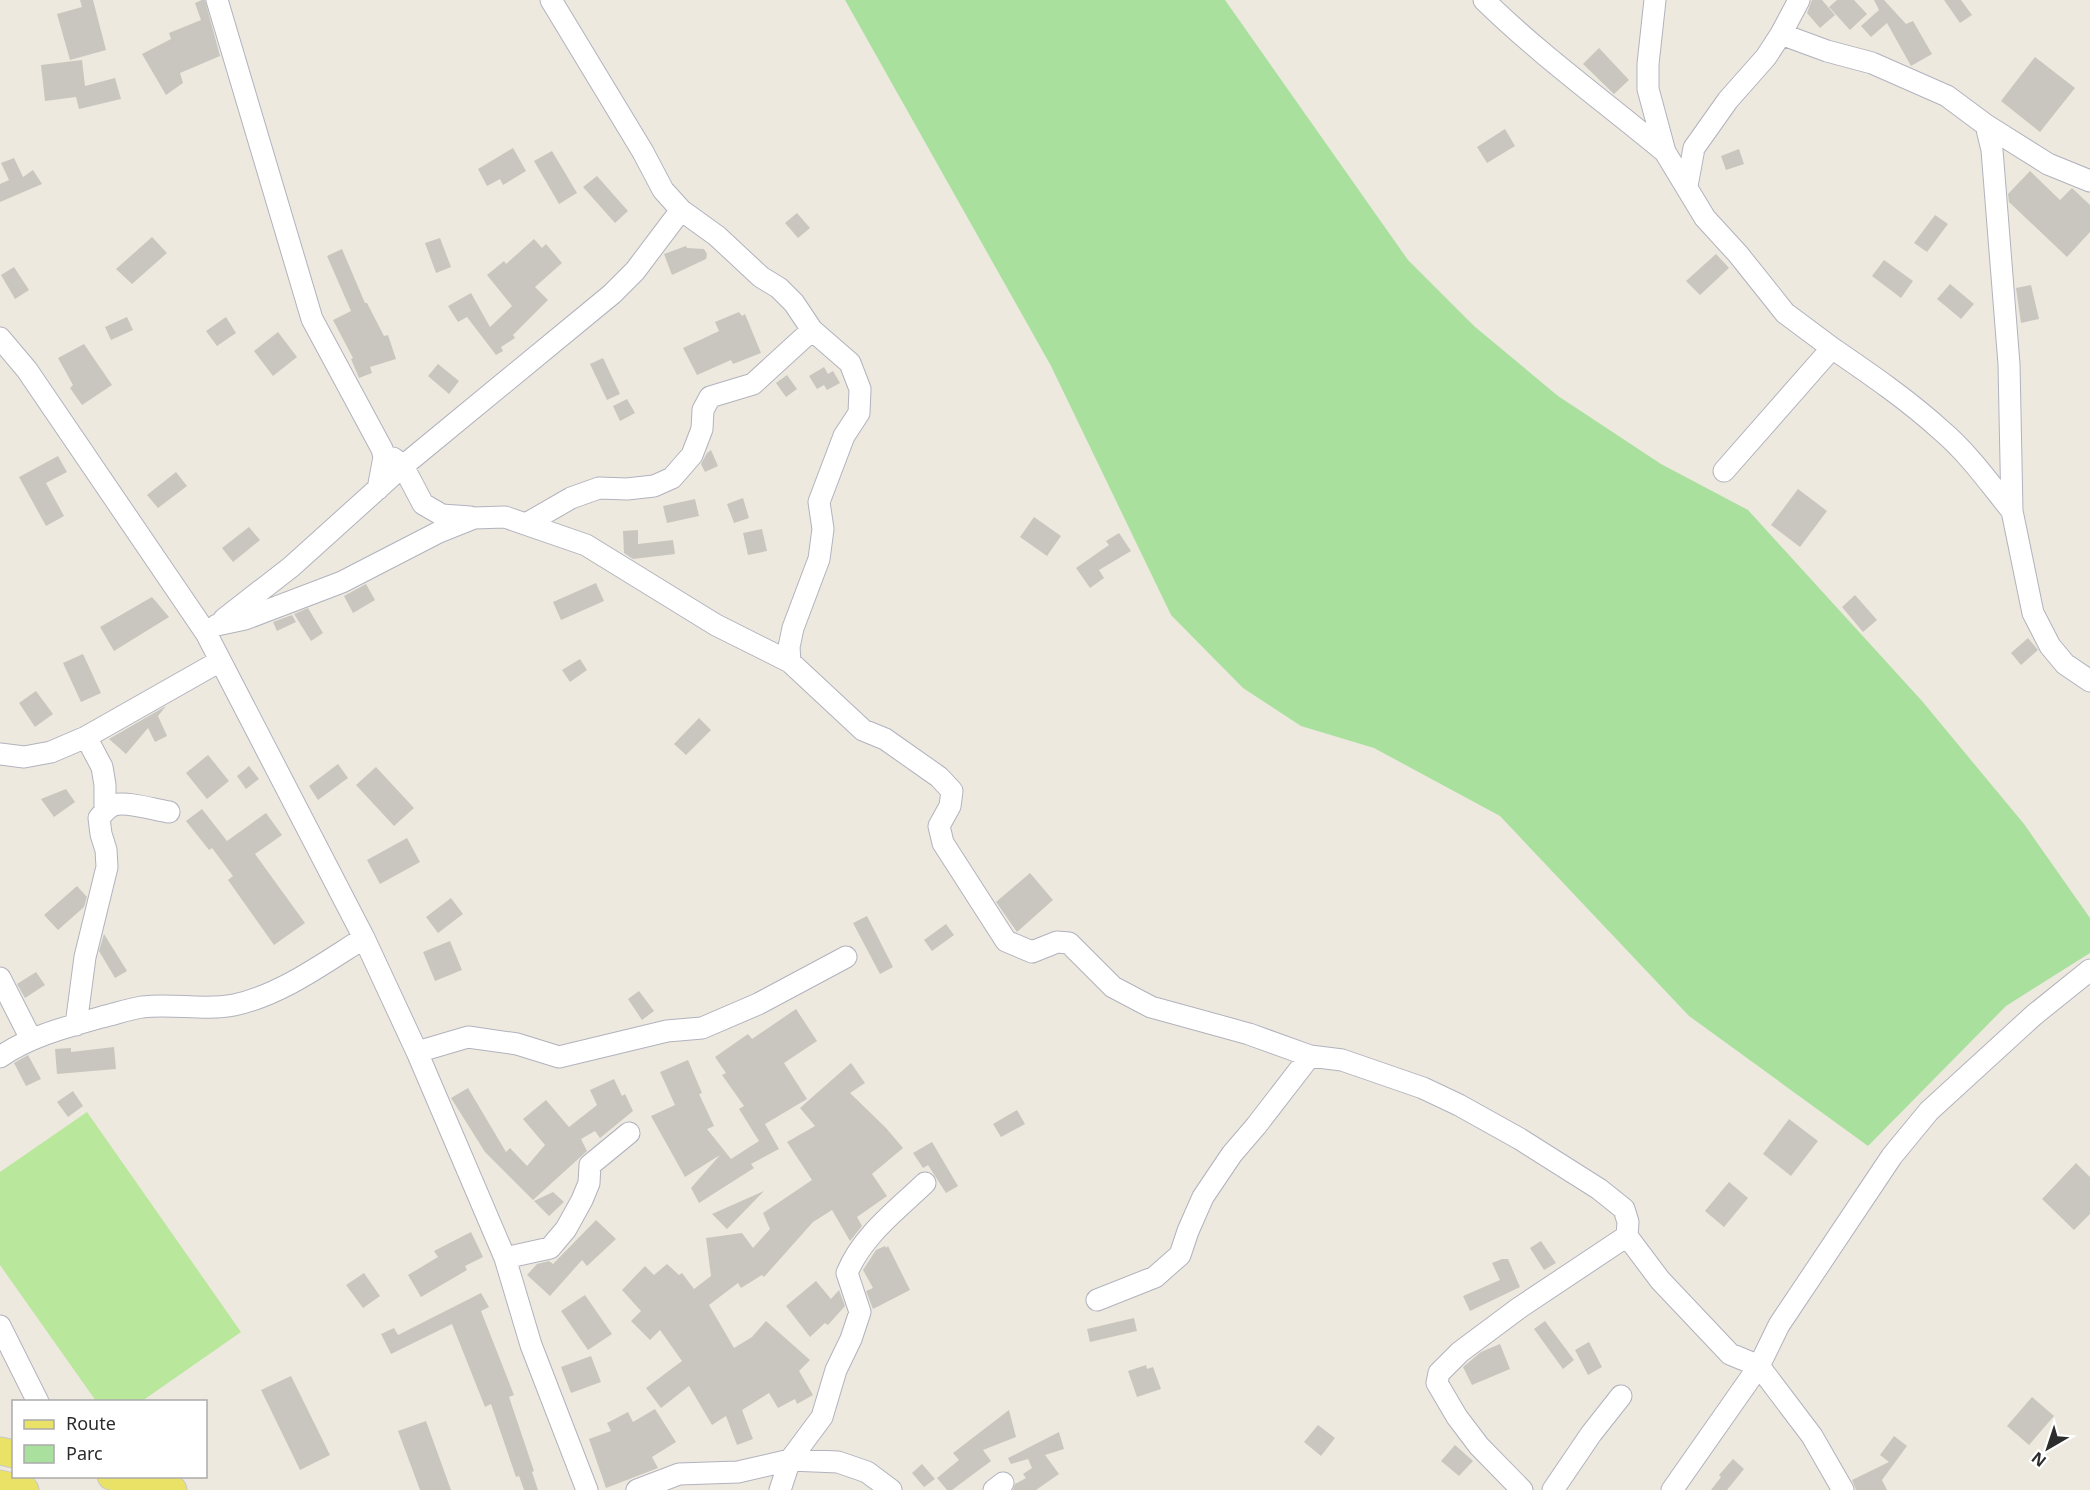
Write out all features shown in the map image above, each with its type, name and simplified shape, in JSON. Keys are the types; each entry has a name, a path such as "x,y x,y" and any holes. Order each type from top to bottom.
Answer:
{"main road":[{"path":"120,1478 173,1490"},
{"path":"0,1484 25,1490"}],"street":[{"path":"217,0 312,319 382,449 423,504 442,515 474,518 505,517 586,544 716,625 790,662 864,730 885,740 912,758 939,777 952,791 950,806 939,826 943,843 1006,941 1032,952 1058,942 1069,943 1113,987 1151,1007 1249,1034 1310,1056 1342,1060 1423,1088 1469,1111 1599,1189 1624,1209 1628,1222 1628,1236 1660,1280 1730,1354 1759,1366 1812,1436 1843,1490"},
{"path":"551,0 643,152 663,190 681,210 717,236 761,277 779,288 794,303 812,330 850,363 860,389 859,413 844,436 819,502 823,529 822,546 793,628 789,647 790,662"},
{"path":"1484,0 1569,74 1665,152 1688,186 1705,218 1738,254 1785,313 1889,387 1944,432 1981,471 2012,511"},
{"path":"1655,0 1648,64 1648,89 1665,152"},
{"path":"1688,186 1694,148 1728,100 1766,57 1799,0"},
{"path":"1781,34 1827,51 1872,63 1937,91 2048,164 2090,181"},
{"path":"1986,125 1992,150 2009,364 2012,511 2033,613 2050,646 2065,664 2090,681"},
{"path":"212,629 291,567 378,489 393,461 612,294 635,272 681,210"},
{"path":"526,524 571,498 599,488 627,489 654,486 672,478 692,455 702,429 703,410 710,397 753,384 812,330"},
{"path":"0,338 27,370 212,629 220,661 364,938 417,1052 505,1258 531,1345 587,1490"},
{"path":"1724,471 1832,348"},
{"path":"212,629 342,582 439,532 474,518"},
{"path":"0,754 24,758 51,752 86,737 220,661"},
{"path":"86,737 102,767 105,811"},
{"path":"75,1024 85,957 107,867 99,818 113,805 169,812"},
{"path":"0,1057 31,1039 75,1024 142,1007 234,1005 270,994 364,938"},
{"path":"417,1052 468,1037 518,1044 560,1057 667,1031 702,1028 758,1004 846,957"},
{"path":"1672,1490 1759,1366 1779,1325 1892,1156 1929,1111 2034,1015 2090,970"},
{"path":"0,978 31,1039"},
{"path":"1097,1300 1155,1277 1180,1255 1200,1206 1215,1180 1232,1154 1310,1056"},
{"path":"505,1258 550,1248 566,1228 582,1200 589,1183 590,1166 629,1133"},
{"path":"780,1490 790,1460 822,1417 836,1370 860,1312 847,1273 853,1258 871,1236 925,1183"},
{"path":"1522,1490 1479,1446 1457,1417 1437,1383 1439,1373 1460,1352 1520,1308 1628,1236"},
{"path":"0,1326 37,1400"},
{"path":"1553,1490 1591,1434 1621,1396"},
{"path":"637,1490 679,1474 738,1472 790,1460 838,1462 867,1472 891,1490"}],"green space":[{"path":"845,0 1225,0 1408,260 1474,326 1558,396 1661,464 1748,510 1922,701 2024,824 2090,918 2090,953 2006,1006 1868,1146 1689,1016 1500,816 1374,748 1301,726 1243,688 1171,615 1051,366"},
{"path":"87,1112 241,1332 143,1400 95,1400 0,1265 0,1172"}],"building":[{"path":"80,0 93,0 106,50 70,60 57,14 82,7"},
{"path":"205,0 220,56 180,73 183,83 166,95 142,54 171,39 169,33 201,20 195,3"},
{"path":"1812,0 1822,0 1835,15 1820,28 1807,13"},
{"path":"1837,0 1854,0 1867,14 1850,30 1829,7"},
{"path":"1874,0 1884,0 1906,24 1913,21 1932,54 1911,66 1887,23 1871,37 1861,26 1879,10"},
{"path":"1944,0 1961,0 1972,15 1960,23"},
{"path":"1599,48 1629,80 1614,94 1583,64"},
{"path":"2035,57 2075,88 2040,132 2001,101"},
{"path":"82,60 85,86 115,78 121,99 79,109 76,97 45,101 41,65"},
{"path":"1505,129 1515,146 1487,163 1477,147"},
{"path":"513,148 526,171 503,185 500,179 487,186 478,169"},
{"path":"1739,149 1744,164 1726,170 1721,156"},
{"path":"552,151 577,193 559,204 534,161"},
{"path":"14,158 23,177 33,170 42,184 0,202 0,184 9,180 1,163"},
{"path":"2030,171 2060,200 2072,188 2090,205 2090,232 2067,257 2009,202 2008,194"},
{"path":"597,176 628,211 615,223 583,187"},
{"path":"797,213 810,228 798,238 785,223"},
{"path":"1935,215 1948,224 1927,252 1914,243"},
{"path":"152,237 167,253 132,284 116,269"},
{"path":"440,238 451,267 436,273 425,243"},
{"path":"534,239 542,248 546,244 562,263 535,287 548,300 513,335 515,338 501,347 503,351 496,355 467,317 458,322 448,306 471,293 490,327 512,306 487,275 504,261 506,264"},
{"path":"686,246 687,248 704,249 707,254 706,259 672,275 664,254"},
{"path":"342,249 365,303 384,336 388,335 396,359 370,367 372,373 359,378 351,359 353,358 333,320 351,311 327,256"},
{"path":"1716,254 1729,268 1700,295 1686,281"},
{"path":"1884,260 1913,281 1901,298 1872,276"},
{"path":"14,267 29,290 15,299 1,275"},
{"path":"1950,284 1974,304 1961,319 1937,299"},
{"path":"2031,285 2039,319 2021,323 2016,288"},
{"path":"739,312 742,316 745,314 761,353 733,364 731,360 697,375 683,348 719,331 715,322"},
{"path":"127,317 133,330 111,340 105,327"},
{"path":"226,317 236,333 217,346 206,331"},
{"path":"278,332 297,357 273,376 254,351"},
{"path":"84,344 112,385 82,405 70,388 73,385 58,358"},
{"path":"603,358 620,394 607,400 590,364"},
{"path":"438,364 459,381 449,394 428,376"},
{"path":"824,367 828,374 833,371 840,383 827,390 824,385 817,389 809,376"},
{"path":"787,375 797,389 786,397 776,383"},
{"path":"627,399 635,413 620,421 613,406"},
{"path":"711,450 718,466 705,472 701,464"},
{"path":"58,456 67,472 46,483 64,516 46,526 19,477"},
{"path":"176,472 187,486 158,508 147,495"},
{"path":"1798,489 1827,511 1800,547 1771,525"},
{"path":"743,498 749,518 734,523 727,504"},
{"path":"695,499 699,516 667,523 663,506"},
{"path":"1034,517 1061,536 1047,556 1020,537"},
{"path":"249,527 260,540 233,562 222,548"},
{"path":"762,529 767,551 748,555 743,533"},
{"path":"638,530 638,544 673,540 675,554 633,559 624,553 623,531"},
{"path":"1119,533 1131,551 1099,570 1104,578 1090,588 1076,568 1109,545 1106,541"},
{"path":"596,583 604,601 561,620 553,602"},
{"path":"366,584 375,600 353,613 344,596"},
{"path":"1855,595 1877,620 1863,632 1842,607"},
{"path":"152,597 169,617 114,651 100,627"},
{"path":"308,608 323,633 311,641 294,614"},
{"path":"292,615 296,622 277,631 273,622"},
{"path":"2028,638 2038,650 2021,665 2011,653"},
{"path":"83,654 101,693 81,702 63,663"},
{"path":"580,659 587,670 570,682 562,670"},
{"path":"36,691 53,714 35,727 19,703"},
{"path":"166,706 158,716 167,736 155,742 148,728 126,754 109,739"},
{"path":"699,718 711,730 686,755 674,744"},
{"path":"208,755 229,781 207,799 186,773"},
{"path":"338,764 348,778 318,800 309,786"},
{"path":"249,766 259,779 246,789 237,776"},
{"path":"376,767 414,808 394,826 356,785"},
{"path":"66,789 75,802 54,817 41,799"},
{"path":"202,809 227,841 266,813 282,835 255,854 305,923 274,945 228,880 233,876 212,848 209,850 186,821"},
{"path":"407,838 420,862 380,884 367,860"},
{"path":"1030,873 1053,900 1017,932 996,902"},
{"path":"77,886 87,897 84,907 58,930 44,915"},
{"path":"451,898 463,914 438,933 426,917"},
{"path":"867,916 893,967 880,974 853,923"},
{"path":"946,924 954,935 932,951 924,940"},
{"path":"104,934 127,971 115,978 99,951"},
{"path":"450,941 462,970 435,981 423,952"},
{"path":"36,972 45,985 25,998 17,984"},
{"path":"639,991 654,1011 642,1020 628,999"},
{"path":"796,1009 817,1041 784,1063 807,1099 765,1124 779,1149 751,1164 754,1168 699,1203 691,1188 720,1155 685,1177 651,1116 675,1105 660,1072 688,1060 702,1093 699,1094 714,1126 707,1129 731,1159 759,1141 739,1109 744,1106 722,1075 726,1073 715,1057 748,1034 752,1039"},
{"path":"114,1047 116,1069 57,1074 55,1049 71,1048 71,1052"},
{"path":"28,1055 41,1079 26,1086 14,1063"},
{"path":"851,1063 865,1083 850,1093 903,1148 872,1174 887,1196 857,1217 862,1226 850,1241 832,1210 813,1222 764,1277 762,1275 741,1288 738,1283 709,1305 734,1348 752,1337 766,1321 810,1360 799,1371 813,1395 797,1404 795,1399 778,1408 769,1393 742,1410 753,1439 737,1445 726,1416 712,1425 689,1386 661,1408 646,1388 682,1361 660,1330 650,1340 631,1321 641,1311 622,1290 645,1266 654,1275 667,1264 679,1275 682,1273 694,1289 711,1276 706,1238 742,1233 753,1248 770,1229 763,1213 812,1180 787,1142 815,1126 800,1108"},
{"path":"614,1079 622,1096 625,1094 633,1111 600,1138 595,1131 581,1139 587,1151 533,1200 485,1152 451,1098 468,1088 506,1152 510,1148 527,1166 545,1145 523,1119 546,1100 569,1127 597,1105 590,1090"},
{"path":"73,1091 83,1106 68,1117 57,1102"},
{"path":"1017,1110 1025,1124 1001,1137 993,1124"},
{"path":"1789,1119 1818,1141 1791,1176 1763,1154"},
{"path":"932,1142 958,1186 946,1193 928,1165 923,1168 913,1153"},
{"path":"2076,1163 2090,1177 2090,1214 2074,1230 2042,1199"},
{"path":"1729,1182 1748,1198 1724,1227 1705,1211"},
{"path":"764,1191 727,1229 712,1214"},
{"path":"553,1192 564,1202 549,1216 534,1201"},
{"path":"596,1220 616,1239 587,1266 582,1260 550,1296 527,1275 537,1264 549,1261 553,1264"},
{"path":"471,1232 483,1257 465,1266 467,1270 421,1297 408,1275 438,1257 434,1251"},
{"path":"1541,1241 1556,1263 1544,1270 1530,1248"},
{"path":"885,1246 886,1248 888,1246 910,1290 873,1309 866,1291 873,1288 863,1270 876,1250"},
{"path":"1508,1259 1520,1287 1470,1311 1463,1296 1500,1280 1492,1263"},
{"path":"364,1273 380,1296 363,1308 346,1285"},
{"path":"816,1281 831,1299 839,1290 845,1306 828,1325 825,1323 810,1337 786,1306"},
{"path":"481,1293 489,1307 481,1311 514,1395 509,1397 534,1471 532,1472 538,1490 524,1490 519,1476 516,1477 491,1404 485,1407 452,1324 391,1354 381,1334 394,1328 398,1335"},
{"path":"585,1295 612,1334 588,1350 561,1311"},
{"path":"1134,1318 1137,1331 1090,1342 1087,1329"},
{"path":"1545,1321 1574,1360 1563,1369 1534,1329"},
{"path":"1589,1342 1602,1367 1588,1375 1575,1350"},
{"path":"1500,1344 1510,1369 1472,1385 1463,1367 1481,1352"},
{"path":"591,1356 601,1382 571,1393 561,1367"},
{"path":"1146,1365 1147,1369 1153,1367 1161,1389 1137,1397 1128,1371"},
{"path":"291,1376 330,1455 300,1470 261,1390"},
{"path":"2032,1397 2054,1416 2029,1445 2007,1426"},
{"path":"655,1409 676,1442 652,1457 658,1468 606,1488 589,1439 611,1431 607,1423 628,1412 633,1422"},
{"path":"1009,1410 1016,1437 983,1450 991,1461 952,1490 947,1490 937,1478 959,1460 953,1453"},
{"path":"426,1421 451,1490 420,1490 398,1431"},
{"path":"1318,1425 1335,1438 1321,1456 1304,1442"},
{"path":"1059,1432 1064,1449 1045,1455 1059,1474 1036,1490 1013,1490 1015,1484 1026,1478 1023,1474 1032,1468 1028,1459 1011,1464 1008,1458"},
{"path":"1894,1436 1907,1446 1882,1480 1887,1490 1856,1490 1852,1480 1889,1462 1880,1455"},
{"path":"1455,1445 1473,1461 1459,1476 1441,1461"},
{"path":"1733,1459 1744,1469 1727,1490 1711,1490 1721,1477 1719,1475"},
{"path":"922,1464 935,1479 924,1487 912,1473"}]}
